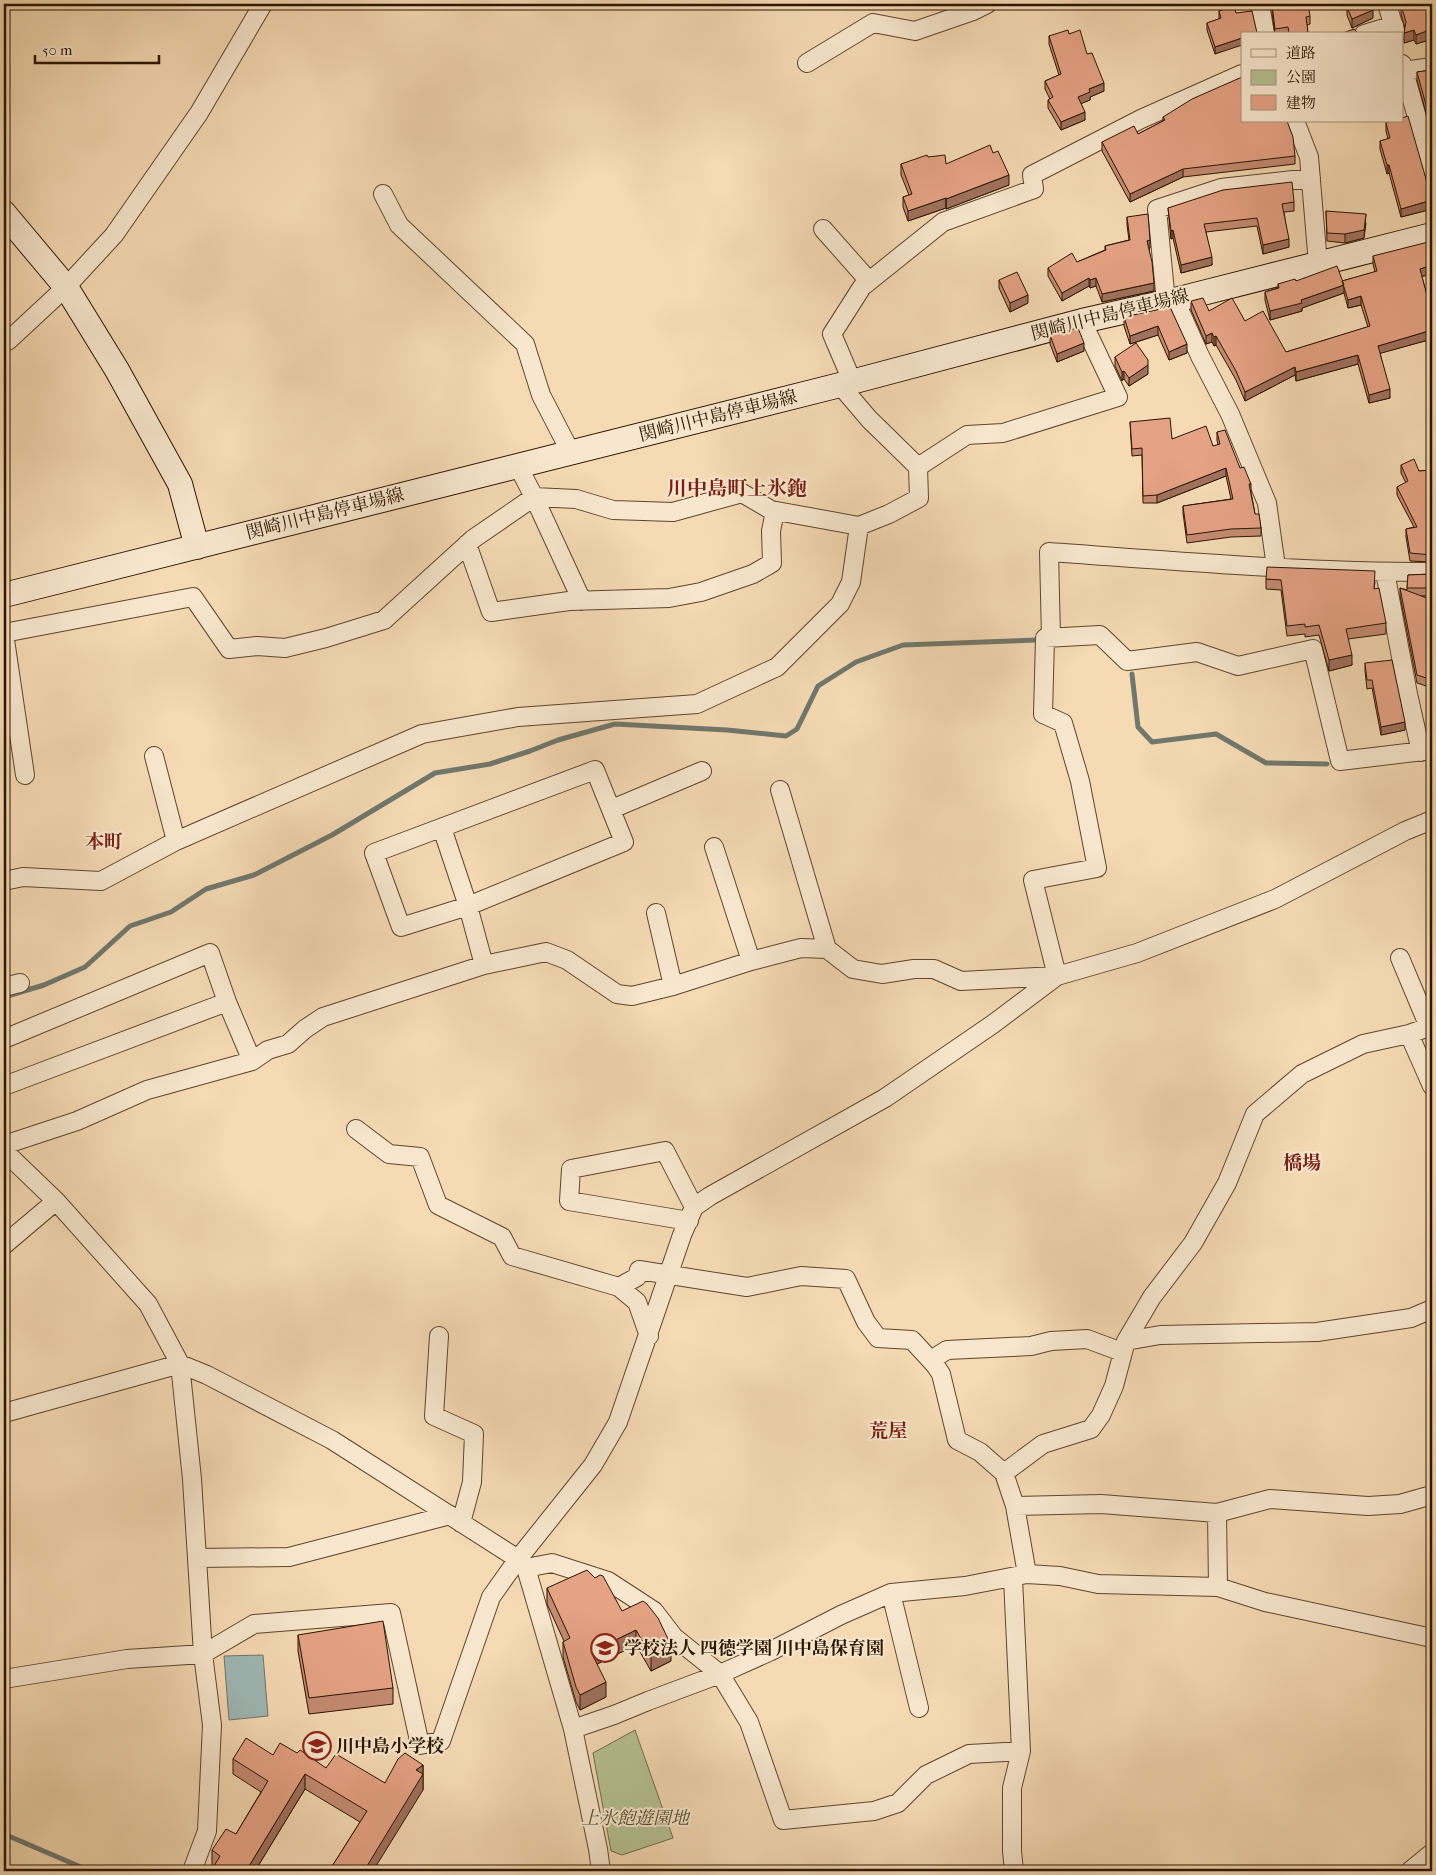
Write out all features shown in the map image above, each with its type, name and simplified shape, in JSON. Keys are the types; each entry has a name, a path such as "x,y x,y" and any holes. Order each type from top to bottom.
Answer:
{"main road":[{"path":"4,213 66,286 117,370 180,484 197,547"},
{"name":"関崎川中島停車場線","path":"4,594 571,453 1082,321 1170,301 1432,235"}],"street":[{"path":"4,342 9,340 66,286 114,235 199,113 263,4"},
{"path":"807,62 873,23 915,31 973,11 987,4"},
{"path":"1260,4 1265,32"},
{"path":"1376,32 1395,29 1387,4"},
{"path":"1404,68 1432,67"},
{"path":"1404,72 1432,172"},
{"path":"25,774 4,633 193,597 229,649 257,646 285,648 326,638 384,620 472,539 534,497 576,499 613,510 673,512 742,493 775,511 859,526 889,514 918,498 918,467 869,419 846,383 832,334 862,287 943,222 1034,189 1032,175 1140,119 1241,74"},
{"path":"1295,122 1309,157 1318,264"},
{"path":"1276,567 1267,504 1230,414 1170,301 1158,208 1221,188 1311,178"},
{"path":"383,194 398,224 525,344 541,395 571,453"},
{"path":"823,229 869,281"},
{"path":"918,467 967,435 1003,433 1118,397 1082,321"},
{"path":"518,466 582,600"},
{"path":"467,544 491,612 582,600 669,598 701,592 754,574 772,563 771,531 775,511"},
{"path":"4,881 22,877 100,881 176,842 422,734 518,717 697,704 777,667 840,604 851,582 859,526"},
{"path":"1051,638 1049,552 1276,567 1385,572 1432,572"},
{"path":"1057,976 1033,880 1097,868 1080,781 1063,723 1043,714 1046,638 1100,635 1127,661 1197,652 1238,666 1313,649 1340,761 1427,751 1408,694 1385,572"},
{"path":"154,756 176,842"},
{"path":"595,770 624,842 468,906 401,927 374,853 442,828 595,770"},
{"path":"612,809 702,771"},
{"path":"780,790 827,949"},
{"path":"4,1145 77,1121 147,1090 252,1061 268,1050 288,1044 323,1017 484,965 546,952 567,960 617,994 632,996 673,986 751,961 801,948 827,949 853,969 882,974 914,968 934,969 961,981 1057,976 1137,953 1275,900 1406,831 1432,820"},
{"path":"442,828 468,906 484,965"},
{"path":"714,847 751,961"},
{"path":"656,913 673,986"},
{"path":"4,1039 210,953 227,1002 252,1061"},
{"path":"1004,1473 1043,1444 1091,1428 1102,1415 1114,1386 1124,1346 1152,1297 1193,1243 1227,1183 1255,1114 1302,1074 1363,1044 1431,1027 1400,958"},
{"path":"4,1679 127,1659 202,1654 254,1624 391,1613 420,1745 441,1741 491,1597 522,1564 593,1465 618,1422 682,1235 692,1214 710,1196 885,1098 993,1024 1057,976"},
{"path":"4,1084 227,1002"},
{"path":"1409,1034 1432,1086"},
{"path":"356,1129 389,1154 420,1157 438,1205 502,1237 512,1256 619,1287 637,1302 649,1336"},
{"path":"4,1151 56,1202 148,1304 180,1364 192,1479 202,1654 212,1725 207,1831 192,1871"},
{"path":"665,1151 692,1214 569,1201 571,1169 665,1151"},
{"path":"4,1245 56,1202"},
{"path":"619,1287 637,1277 639,1270 747,1287 801,1276 846,1279 866,1322 878,1338 912,1340 941,1374 956,1440 980,1452 1004,1473 1015,1506 1020,1576 1021,1751 1012,1788 1012,1851 1014,1871"},
{"path":"931,1360 947,1350 1031,1346 1051,1341 1087,1340 1124,1346 1160,1335 1317,1332 1411,1318 1432,1309"},
{"path":"439,1336 434,1416 474,1434 472,1482 455,1519"},
{"path":"4,1413 180,1364 207,1375 332,1440 522,1564 552,1563 608,1581 654,1611 674,1637 720,1674 749,1722 783,1820 874,1811 898,1803 926,1776 969,1754 1021,1751"},
{"path":"1015,1506 1101,1504 1216,1513 1270,1499 1368,1506 1400,1504 1432,1495"},
{"path":"1216,1513 1218,1587"},
{"path":"197,1558 289,1557 455,1519"},
{"path":"522,1564 573,1729 598,1849 600,1871"},
{"path":"573,1729 614,1716 720,1674 769,1652 841,1615 892,1594 965,1586 1020,1576 1060,1576 1098,1584 1218,1587 1265,1602 1432,1638"},
{"path":"892,1594 919,1708"},
{"path":"1410,1871 1432,1853"}],"green space":[{"name":"上氷飽遊園地","path":"635,1730 673,1838 622,1855 611,1851 593,1753"}],"water":[{"path":"263,1655 268,1716 229,1720 224,1656"}],"building":[{"path":"1308,4 1310,16 1306,17 1308,32 1289,32 1288,27 1275,29 1272,5"},
{"path":"1353,4 1371,4 1373,10 1352,19 1347,7"},
{"path":"1401,4 1432,4 1432,29 1416,35 1414,30 1404,33 1406,22"},
{"path":"1234,6 1236,13 1252,11 1257,32 1241,32 1241,38 1215,47 1207,23 1221,18 1219,11"},
{"path":"1354,29 1357,32 1346,32"},
{"path":"1068,30 1069,34 1080,30 1087,54 1092,53 1104,83 1089,89 1090,92 1078,97 1085,112 1061,122 1048,100 1053,97 1045,81 1061,74 1049,36"},
{"path":"1432,70 1432,127 1417,72"},
{"path":"1241,77 1241,122 1287,122 1293,137 1295,156 1183,169 1130,194 1102,142 1134,126 1138,134 1165,120 1163,117 1192,99"},
{"path":"1408,116 1432,200 1401,209 1389,165 1387,165 1380,141 1390,138 1386,123 1404,122 1404,117"},
{"path":"990,145 993,153 998,151 1009,175 908,211 903,197 912,194 901,164 927,155 928,157 945,155 946,164"},
{"path":"1292,182 1294,202 1282,204 1289,239 1263,245 1257,218 1204,224 1212,257 1181,265 1173,230 1171,231 1168,208 1223,190"},
{"path":"1326,211 1366,214 1364,230 1345,234 1327,233"},
{"path":"1148,214 1150,240 1147,241 1154,283 1102,294 1096,278 1090,280 1089,278 1062,293 1048,268 1072,253 1077,262 1106,250 1105,246 1130,240 1127,217"},
{"path":"1432,241 1432,265 1420,269 1430,307 1432,306 1432,330 1378,346 1390,389 1369,395 1358,355 1296,372 1295,367 1245,392 1236,371 1216,336 1214,337 1212,333 1206,336 1191,301 1203,298 1209,311 1232,298 1245,321 1263,311 1286,352 1370,326 1361,296 1348,300 1342,281 1377,271 1373,256"},
{"path":"1337,266 1344,285 1301,300 1302,303 1270,311 1265,292 1279,288 1278,284 1295,279 1296,281"},
{"path":"1017,272 1028,295 1010,303 999,280"},
{"path":"1170,307 1187,344 1169,352 1158,326 1130,336 1124,317"},
{"path":"1078,328 1084,343 1057,354 1050,335"},
{"path":"1136,343 1148,360 1148,365 1129,378 1124,371 1122,372 1115,357"},
{"path":"1170,418 1172,439 1206,426 1213,446 1220,444 1217,432 1225,430 1240,468 1244,467 1251,484 1249,484 1255,514 1259,514 1261,528 1231,529 1187,535 1183,506 1233,499 1226,468 1157,495 1143,496 1142,448 1132,449 1130,422"},
{"path":"1414,459 1419,471 1432,470 1432,555 1410,553 1406,529 1417,527 1397,487 1408,481 1401,465"},
{"path":"1267,567 1375,571 1374,589 1379,588 1386,623 1346,629 1352,655 1329,660 1319,625 1305,627 1305,624 1287,626 1281,580 1266,579"},
{"path":"1432,574 1432,588 1407,588 1408,575"},
{"path":"1400,588 1432,600 1432,680 1417,675"},
{"path":"1392,660 1405,722 1381,727 1372,680 1367,680 1365,663"},
{"path":"587,1570 595,1578 600,1575 603,1576 622,1611 643,1601 647,1604 658,1618 671,1645 651,1656 636,1630 591,1652 606,1682 580,1695 563,1642 570,1638 547,1588"},
{"path":"383,1621 393,1688 309,1698 298,1635"},
{"path":"246,1738 273,1755 280,1743 297,1753 300,1750 326,1768 336,1754 385,1783 398,1759 405,1753 423,1765 416,1770 423,1774 364,1871 323,1871 328,1866 331,1868 367,1811 305,1774 246,1871 211,1871 220,1856 212,1850 226,1829 236,1834 268,1781 233,1759"}],"waterway":[{"path":"4,997 44,985 85,967 130,926 171,912 206,889 254,875 332,835 435,773 490,764 558,740 615,724 727,730 786,736 797,729 818,686 856,662 903,645 1036,640"},
{"path":"1132,674 1138,727 1152,742 1216,734 1266,763 1327,764"},
{"path":"4,1834 90,1871"}],"place":[{"name":"学校法人 四徳学園 川中島保育園","path":"605,1648"},
{"name":"川中島小学校","path":"317,1746"}],"district":[{"name":"川中島町上氷鉋","path":"737,488"},
{"name":"本町","path":"104,842"},
{"name":"橋場","path":"1302,1163"},
{"name":"荒屋","path":"888,1431"}]}
